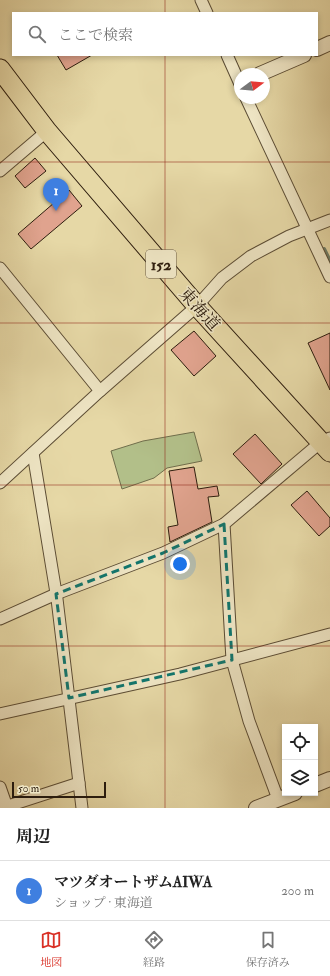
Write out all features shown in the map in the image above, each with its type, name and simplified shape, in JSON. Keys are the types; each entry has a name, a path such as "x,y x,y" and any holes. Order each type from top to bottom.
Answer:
{"highway":[{"name":"東海道","path":"0,69 47,131 197,306 327,444"}],"street":[{"path":"201,0 207,12"},
{"path":"318,49 330,44"},
{"path":"227,56 234,70"},
{"path":"270,70 302,56"},
{"path":"249,104 330,277"},
{"path":"0,171 47,131"},
{"path":"0,483 100,391 197,306 222,278 251,256 289,236 330,220"},
{"path":"0,268 100,391"},
{"path":"0,619 56,594 162,553 224,524 327,444"},
{"path":"33,453 56,594 82,808"},
{"path":"224,524 232,660 249,721 278,799"},
{"path":"0,714 180,674 330,634"},
{"path":"318,784 330,779"},
{"path":"0,787 4,807 79,783"},
{"path":"256,808 286,796"}],"highlighted area":[{"path":"224,524 232,660 69,698 56,594 163,553"}],"green space":[{"path":"194,432 202,461 167,468 154,478 122,489 111,451 143,441"}],"building":[{"path":"58,56 90,56 66,70"},
{"path":"35,158 46,171 25,188 15,176"},
{"path":"69,190 82,206 31,249 18,234"},
{"path":"194,331 216,356 194,376 171,350"},
{"path":"330,333 330,390 308,343"},
{"path":"255,434 282,464 261,484 233,454"},
{"path":"194,467 198,489 217,486 219,496 208,497 212,522 170,542 168,527 178,525 169,471"},
{"path":"307,491 330,518 330,526 319,536 291,505"}],"waterway":[{"path":"324,249 330,261"}],"place":[{"name":"マツダオートザムAIWA","path":"56,211"}]}
